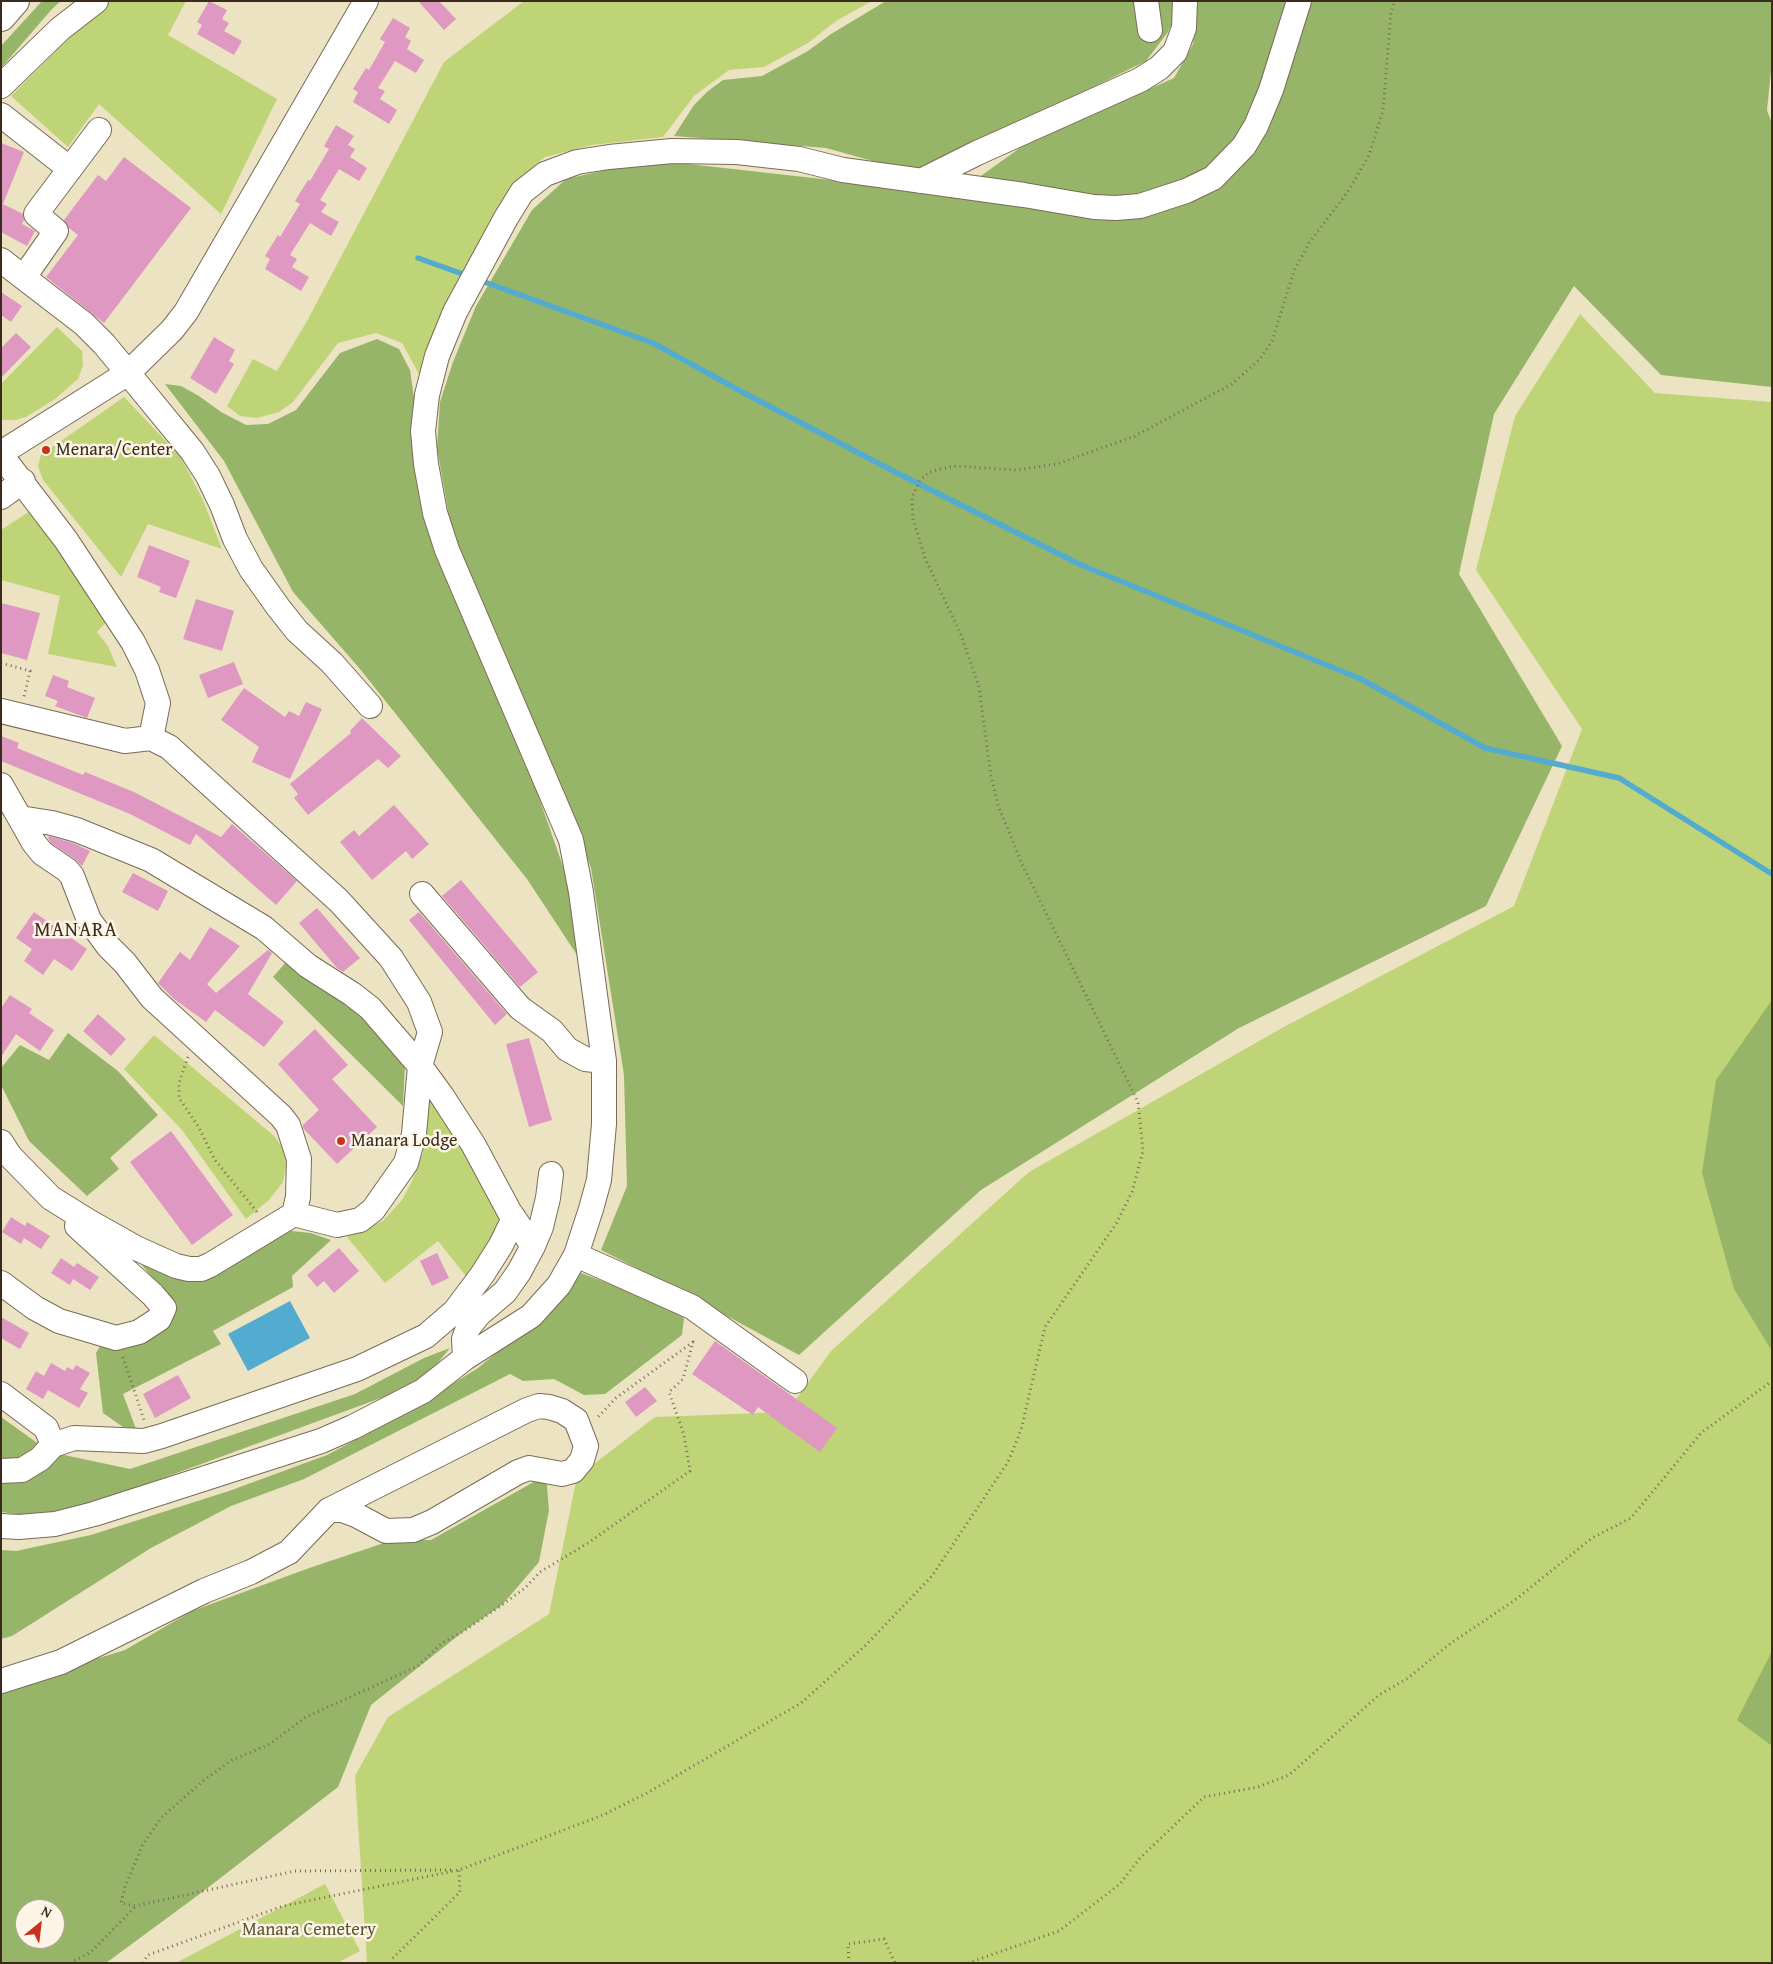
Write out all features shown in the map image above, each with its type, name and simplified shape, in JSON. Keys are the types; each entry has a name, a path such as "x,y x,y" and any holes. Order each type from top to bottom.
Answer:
{"main road":[{"path":"1,17 15,1"}],"street":[{"path":"1,86 60,29 96,1"},
{"path":"151,738 158,703 147,670 133,642 66,540 1,454 128,372 172,330 186,312 366,1"},
{"path":"1146,1 1150,30"},
{"path":"922,181 977,153 1140,80 1159,68 1175,52 1184,28 1185,1"},
{"path":"1,1526 19,1528 55,1524 94,1514 320,1442 353,1427 423,1391 465,1358 531,1316 559,1285 576,1255 599,1180 604,1124 604,1060 581,892 571,840 447,550 435,513 426,464 423,431 427,394 437,356 456,312 522,192 545,174 577,162 672,151 737,152 799,159 843,170 1024,195 1094,207 1140,206 1186,191 1213,178 1244,146 1252,133 1271,90 1299,1"},
{"path":"1,115 70,169"},
{"path":"24,277 56,231 36,214 99,130"},
{"path":"1,260 84,324 128,372 192,451 211,483 235,540 251,569 278,607 297,631 332,663 370,706"},
{"path":"1,496 23,481"},
{"path":"10,713 124,741 151,738 168,747 339,901 391,958 419,1002 430,1032 420,1066 414,1134 406,1164 373,1210 360,1220 337,1225 294,1214"},
{"path":"1,786 34,843 42,853 72,876 89,920 108,946 126,963 152,998 281,1116 288,1125 299,1159 298,1197 294,1214 201,1269 176,1266 136,1248 52,1198"},
{"path":"20,818 52,823 77,830 152,860 264,928 308,966 370,1008 420,1066 442,1096 473,1144 514,1218 533,1246"},
{"path":"422,894 520,1008 552,1031 567,1049 585,1059 604,1060"},
{"path":"1,1142 10,1156 52,1198 71,1221 134,1277 164,1308 159,1319 152,1325 139,1332 116,1338 59,1321 35,1308 1,1283"},
{"path":"465,1358 464,1339 468,1328 480,1314 505,1292 519,1272 533,1246 541,1227 548,1198 551,1174"},
{"path":"1,1471 22,1470 40,1459 53,1445 74,1438 144,1441 357,1369 426,1336 455,1311 482,1275 501,1245 514,1218"},
{"path":"576,1255 692,1307 795,1381"},
{"path":"1,1394 46,1428 53,1445"},
{"path":"1,1681 61,1662 204,1592 251,1572 289,1552 329,1510 527,1410 539,1406 562,1411 576,1420 583,1433 586,1446 582,1460 572,1471 562,1474 529,1468 518,1472 432,1522 413,1530 386,1531 356,1515 342,1510 329,1510"}],"path":[{"path":"143,1963 148,1955 283,1906 459,1870 603,1815 647,1793 801,1703 866,1645 932,1576 1008,1462 1021,1430 1045,1327 1116,1224 1132,1192 1144,1150 1138,1102 1022,864 998,805 991,776 979,687 961,635 925,558 913,519 912,497 920,480 929,472 953,466 1017,470 1057,464 1135,436 1232,384 1260,359 1272,341 1294,271 1309,243 1349,190 1369,155 1383,111 1391,12 1395,1"},
{"path":"1,663 30,672 10,713"},
{"path":"195,1038 179,1083 179,1098 198,1126 215,1160 271,1229"},
{"path":"116,1338 150,1439"},
{"path":"459,1870 295,1871 135,1906 121,1903 125,1887 142,1846 161,1818 203,1781 230,1761 270,1744 306,1716 418,1666 442,1643 464,1632 525,1588 540,1572 588,1543 690,1471 684,1435 669,1392 683,1379 693,1342 616,1398 583,1433"},
{"path":"968,1963 1059,1931 1120,1884 1140,1858 1204,1797 1258,1787 1289,1775 1379,1695 1408,1678 1451,1643 1515,1600 1592,1538 1631,1518 1701,1433 1772,1381"},
{"path":"392,1963 392,1959 460,1892 459,1870"},
{"path":"70,1963 91,1952 135,1906"},
{"path":"849,1963 848,1944 884,1939 895,1963"}],"green space":[{"path":"42,1 61,1 1,68 1,46"},
{"path":"109,1 186,1 168,35 277,99 221,214 99,104 68,147 11,96"},
{"path":"524,1 872,1 836,21 808,43 764,67 729,70 694,96 663,137 592,145 545,157 514,183 481,237 439,322 420,376 402,343 376,333 338,343 293,402 279,412 257,418 240,416 227,406 253,359 277,371 307,321 444,62"},
{"path":"886,1 1178,1 1178,10 1168,32 1146,61 935,165 912,172 826,148 674,136 694,105 723,80 762,76 808,51 831,34"},
{"path":"1197,1 1772,1 1772,61 1767,110 1772,124 1772,387 1661,375 1574,286 1494,414 1459,574 1562,746 1486,906 1239,1028 981,1190 799,1355 601,1250 627,1186 624,1075 591,868 564,796 456,556 437,448 440,402 453,362 476,306 532,210 566,179 615,168 679,163 849,182 978,178 1024,145 1174,78 1193,44"},
{"path":"1580,314 1655,393 1772,402 1772,1963 367,1963 355,1776 388,1717 549,1614 577,1477 655,1417 787,1412 831,1351 1029,1172 1282,1028 1514,906 1582,729 1476,570 1515,416"},
{"path":"57,327 82,351 83,365 78,379 55,399 26,417 15,420 1,420 1,384"},
{"path":"377,339 399,349 410,370 414,398 414,452 508,709 566,875 577,955 527,879 360,669 293,592 224,461 165,384 181,386 221,412 246,425 268,424 296,410 340,353"},
{"path":"124,397 180,456 203,500 222,549 148,524 121,577 43,480 38,466 41,455"},
{"path":"30,511 111,617 97,632 108,646 117,667 48,654 60,596 1,580 1,530"},
{"path":"287,961 378,1026 405,1064 403,1106 273,977"},
{"path":"1772,1000 1772,1351 1734,1289 1702,1173 1716,1080"},
{"path":"68,1033 118,1071 158,1115 110,1158 119,1169 87,1196 29,1141 1,1085 1,1068 20,1045 49,1060"},
{"path":"154,1035 274,1136 285,1151 286,1166 283,1182 269,1200 246,1219 182,1130 124,1069"},
{"path":"428,1092 452,1121 504,1222 466,1276 438,1241 385,1283 347,1237 383,1221 402,1200 423,1153 422,1101"},
{"path":"291,1231 311,1233 331,1240 292,1276 293,1287 213,1331 221,1344 123,1394 136,1429 123,1427 103,1413 96,1353 104,1340 175,1306 129,1249 189,1277 213,1277 277,1236"},
{"path":"581,1273 654,1301 684,1318 682,1335 605,1394 584,1395 554,1379 523,1381 510,1374 304,1479 231,1506 151,1548 12,1636 1,1639 1,1550 16,1551 91,1535 229,1491 327,1455 403,1415 478,1368 528,1327"},
{"path":"450,1348 432,1370 400,1391 136,1488 61,1514 1,1512 1,1417 50,1452 130,1469 355,1394 424,1358"},
{"path":"546,1475 549,1510 539,1562 502,1605 464,1631 371,1705 338,1787 201,1893 106,1963 1,1963 1,1688 125,1650 192,1611 312,1567 396,1539 431,1540"},
{"path":"1772,1651 1772,1746 1737,1720"},
{"name":"Manara Cemetery","path":"325,1884 360,1951 337,1963 176,1963"}],"water":[{"path":"290,1301 310,1338 248,1371 228,1334"}],"building":[{"path":"209,1 227,10 222,19 229,23 224,31 242,41 234,55 197,34 202,25 197,22"},
{"path":"418,1 439,1 456,19 444,30"},
{"path":"393,18 410,28 405,37 411,41 407,49 424,60 416,73 395,61 378,88 385,91 380,99 397,110 389,124 353,102 358,92 353,89 366,68 369,70 385,42 380,39"},
{"path":"336,125 354,136 348,145 355,149 350,157 367,168 359,181 339,169 320,200 327,204 321,212 339,222 331,236 310,223 290,255 297,259 292,267 309,277 301,291 265,269 270,259 265,256 278,235 280,237 300,204 295,201 308,180 310,181 329,149 324,146"},
{"path":"1,143 24,152 3,204 23,214 24,220 22,224 35,231 27,246 1,232"},
{"path":"124,157 191,208 104,323 46,277 78,235 69,228 64,220 98,175 106,181"},
{"path":"1,292 22,306 11,322 1,315"},
{"path":"16,333 31,347 1,378 1,348"},
{"path":"214,337 235,350 229,361 234,364 216,394 190,378"},
{"path":"149,545 190,561 176,598 159,592 161,587 137,577"},
{"path":"196,599 234,611 222,651 183,639"},
{"path":"1,603 40,613 27,660 1,653"},
{"path":"234,662 243,684 208,698 199,675"},
{"path":"53,675 69,681 67,687 95,698 87,718 55,706 58,701 45,696"},
{"path":"244,688 285,717 289,711 299,716 306,702 322,709 290,779 252,762 259,747 221,720"},
{"path":"362,718 401,756 388,768 378,759 308,815 294,798 298,794 290,784 351,733 350,731"},
{"path":"1,736 19,743 17,748 83,775 85,772 134,792 221,837 232,824 297,881 276,905 196,834 190,845 130,814 1,761"},
{"path":"394,805 429,844 412,859 406,851 372,880 340,842 354,830 359,836"},
{"path":"49,836 73,843 90,851 82,866 51,843 48,838"},
{"path":"133,873 168,891 158,911 122,892"},
{"path":"461,880 538,972 520,987 442,896"},
{"path":"317,908 360,958 343,972 337,968 299,923"},
{"path":"34,912 87,949 72,971 54,959 43,975 24,961 32,949 16,938"},
{"path":"419,912 507,1014 495,1025 409,920"},
{"path":"210,927 240,946 207,984 216,993 268,950 272,953 248,994 284,1022 264,1047 215,1010 206,1022 174,999 158,983 180,952 190,960"},
{"path":"10,995 32,1009 29,1013 54,1030 40,1051 16,1034 1,1057 1,1008"},
{"path":"98,1014 126,1039 111,1056 83,1031"},
{"path":"315,1029 348,1065 332,1079 377,1127 337,1164 303,1128 303,1125 319,1110 278,1064"},
{"path":"529,1038 552,1120 529,1127 506,1044"},
{"path":"171,1131 233,1215 192,1245 130,1162"},
{"path":"11,1217 25,1226 27,1222 50,1236 41,1249 24,1238 21,1244 2,1232"},
{"path":"339,1248 359,1271 334,1293 324,1281 317,1287 307,1275"},
{"path":"437,1253 449,1278 432,1286 420,1261"},
{"path":"61,1258 74,1267 77,1263 99,1277 90,1290 73,1279 70,1285 51,1273"},
{"path":"1,1317 29,1333 20,1349 1,1338"},
{"path":"715,1341 837,1428 820,1452 758,1407 753,1415 692,1374"},
{"path":"51,1363 65,1371 67,1367 73,1370 76,1365 90,1373 80,1389 88,1393 79,1408 48,1390 43,1399 26,1389 36,1371 44,1376"},
{"path":"178,1375 191,1398 155,1418 143,1394"},
{"path":"645,1387 657,1401 636,1417 625,1402"}],"waterway":[{"path":"418,258 468,276"},
{"path":"479,280 653,343 895,472 1081,565 1361,679 1485,748 1619,778 1772,874"}],"place":[{"name":"Menara/Center","path":"46,450"},
{"name":"Manara Lodge","path":"341,1141"}],"district":[{"name":"MANARA","path":"76,931"}]}
